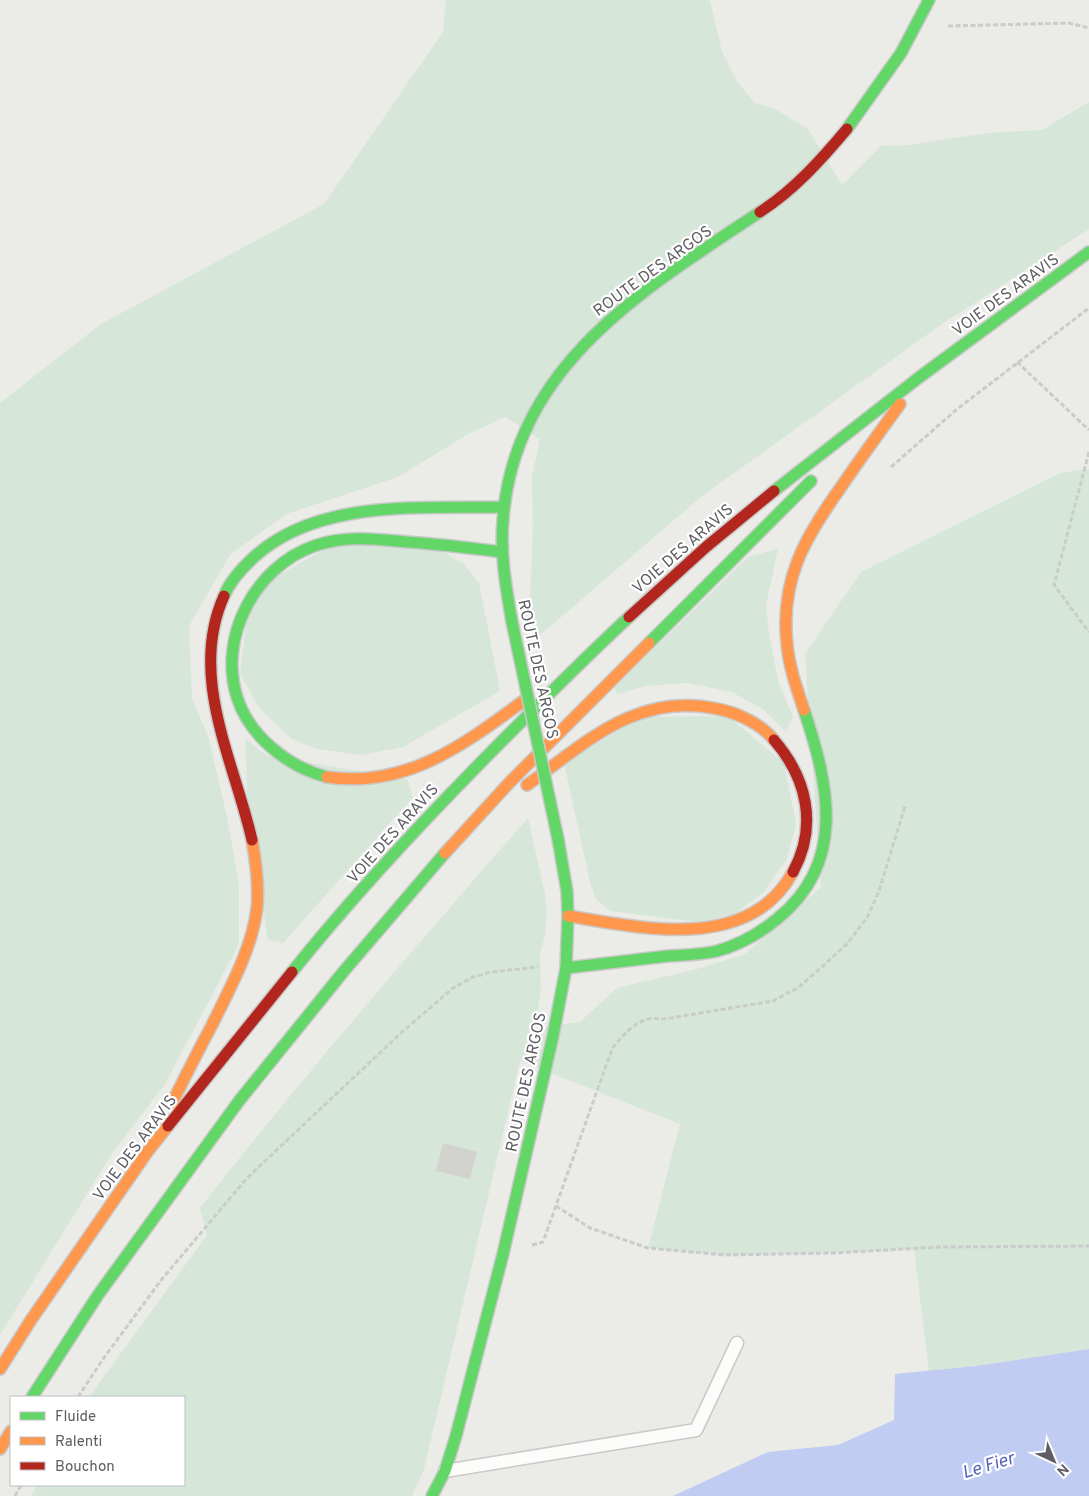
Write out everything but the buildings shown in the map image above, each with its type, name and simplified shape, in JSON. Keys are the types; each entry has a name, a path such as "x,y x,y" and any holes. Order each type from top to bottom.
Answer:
{"main road":[{"name":"ROUTE DES ARGOS","path":"432,1496 445,1472 456,1436 503,1254 553,1036 566,968 567,891 558,839 512,622 502,552 504,507 514,462 524,432 542,401 567,364 600,328 635,299 783,196 810,171 842,136 888,73 918,26 929,0"},
{"name":"VOIE DES ARAVIS","path":"0,1370 31,1320 148,1151 305,956 393,854 466,777 592,651 706,547 787,480 917,379 1089,252"},
{"path":"566,968 716,952 735,945 755,935 790,909 815,875 822,860 826,843 828,814 814,740 788,656 786,621 790,584 797,560 814,527 917,379"},
{"name":"VOIE DES ARAVIS","path":"830,461 893,398"},
{"path":"33,1396 98,1296 238,1101 344,971 451,846 517,775 817,475"},
{"path":"148,1151 235,977 249,942 256,912 258,892 252,844 221,734 210,669 215,616 226,590 237,574 268,546 287,534 322,520 343,515 388,511 504,507"},
{"path":"502,552 380,538 346,538 312,546 281,564 254,591 245,605 235,636 232,662 235,688 239,704 248,720 267,743 279,753 318,774 346,778 384,776 402,772 452,750 592,651"},
{"path":"451,846 516,793 586,743 622,720 649,709 679,704 717,707 738,714 762,727 781,745 798,773 806,798 808,824 798,866 780,890 762,908 734,922 720,926 694,929 641,927 568,916"},
{"path":"0,1450 10,1433"}],"lane":[{"path":"445,1472 696,1430 737,1343"}],"path":[{"path":"918,26 1069,23 1089,28"},
{"path":"890,468 956,410 1089,308"},
{"path":"1017,362 1089,430"},
{"path":"1089,452 1054,585 1089,632"},
{"path":"503,1254 543,1242 612,1049 622,1036 634,1026 649,1019 664,1019 773,1001 799,987 848,943 868,916 879,891 905,806"},
{"path":"79,1396 103,1359 162,1279 247,1178 402,1032 453,988 473,977 522,968 566,968"},
{"path":"556,1206 590,1228 648,1248 725,1255 832,1253 941,1247 1089,1246"}],"green space":[{"path":"446,0 710,0 722,52 736,80 755,103 775,109 808,129 842,185 881,146 910,145 987,133 1042,130 1089,102 1089,229 942,324 702,496 538,637 530,602 533,526 532,477 540,439 505,417 468,434 398,477 286,514 230,555 189,626 192,698 209,739 227,817 239,883 239,944 165,1084 111,1155 0,1335 0,403 101,324 324,204 443,32"},
{"path":"1089,469 1089,1349 929,1371 914,1249 725,1255 648,1248 680,1124 520,1061 424,1469 412,1496 31,1496 36,1486 185,1486 185,1396 90,1396 207,1235 200,1208 320,1059 528,818 545,894 547,912 540,956 541,990 535,1028 580,1022 617,988 701,968 745,954 821,887 805,654 861,572 1060,473"},
{"path":"334,544 437,549 464,564 479,583 500,691 403,747 361,755 317,749 292,739 260,709 240,674 248,610 265,583"},
{"path":"778,549 766,605 778,681 793,717 786,732 763,709 732,692 687,683 644,686 617,695 615,687 749,556"},
{"path":"728,716 784,763 796,824 787,859 763,893 734,914 697,922 610,911 596,899 590,882 564,763 641,717"},
{"path":"245,738 267,756 407,779 413,797 283,943 268,940 247,792"}],"water":[{"name":"Le Fier","path":"1089,1349 1089,1496 673,1496 768,1452 838,1445 894,1420 895,1374 976,1366"}],"traffic: fast":[{"path":"847,129 901,53 929,0"},
{"path":"512,622 503,558 503,520 512,466 531,418 559,375 592,337 672,271 760,212"},
{"path":"774,491 917,379 1089,252"},
{"path":"649,643 811,481"},
{"path":"224,596 237,575 254,557 280,538 309,525 340,516 373,511 406,508 504,507"},
{"path":"327,777 298,766 272,748 251,725 237,697 232,674 237,628 246,607 259,587 274,570 293,556 314,546 338,540 384,540 502,552"},
{"path":"292,972 344,909 426,819 584,659 629,617"},
{"path":"512,622 558,839"},
{"path":"566,968 717,951 741,942 764,929 799,897 814,873 823,848 826,822 825,794 820,766 804,710"},
{"path":"432,1496 445,1471 456,1436 503,1254 553,1036 566,968 568,916 567,891 558,839"},
{"path":"33,1396 98,1295 239,1101 344,971 445,853"}],"traffic: slow":[{"path":"804,710 791,669 787,644 787,599 792,579 798,560 816,524 900,404"},
{"path":"445,853 510,782 649,643"},
{"path":"327,777 356,779 383,776 409,769 434,759 458,746 526,699"},
{"path":"527,785 571,752 615,724 638,714 663,707 689,705 726,711 756,724 774,740"},
{"path":"172,1103 233,983 250,938 258,899 257,874 252,840"},
{"path":"568,916 628,926 660,929 692,929 722,925 750,915 774,898 793,872"},
{"path":"0,1369 31,1320 148,1151 168,1126"},
{"path":"0,1449 10,1433"}],"traffic: jam":[{"path":"760,212 806,174 847,129"},
{"path":"629,617 706,547 774,491"},
{"path":"224,596 214,626 211,657 212,688 226,749 252,840"},
{"path":"774,740 794,770 801,786 805,803 807,820 805,837 801,855 793,872"},
{"path":"168,1126 292,972"}]}
